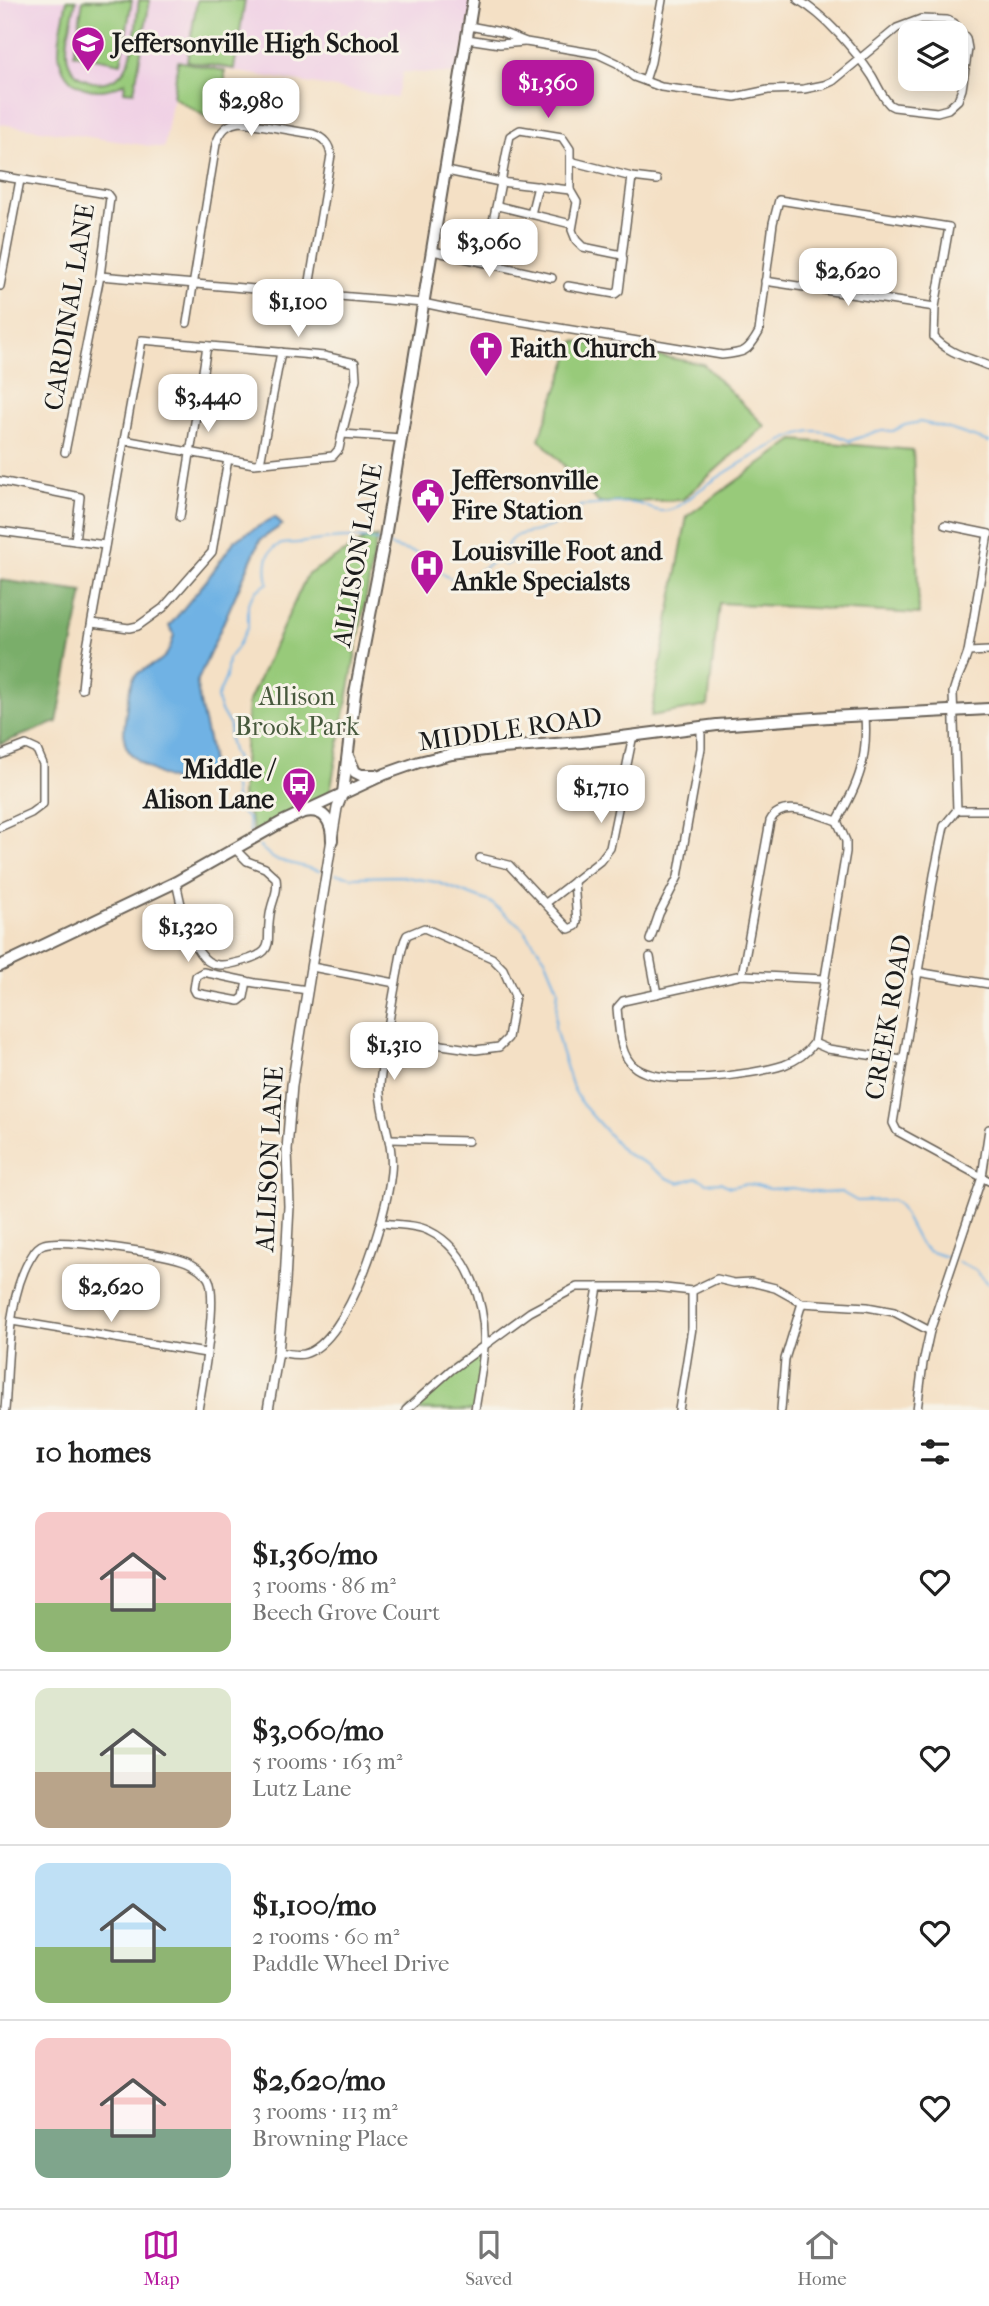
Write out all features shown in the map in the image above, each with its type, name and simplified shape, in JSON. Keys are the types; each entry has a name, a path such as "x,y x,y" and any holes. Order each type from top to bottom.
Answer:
{"main road":[{"name":"ALLISON LANE","path":"343,793 355,693 402,438 473,0"},
{"name":"MIDDLE ROAD","path":"0,967 176,883 343,793 385,774 452,754 701,727 989,709"},
{"path":"348,755 355,772 370,776 385,774"},
{"path":"302,813 321,813 332,828 332,840"}],"street":[{"path":"645,81 662,0"},
{"path":"469,26 501,32 526,42 598,54 617,63 634,76 661,86 734,97 768,90 804,89 824,85 860,60 887,35 907,23 933,19 954,23 966,38 968,49 958,100 937,112 894,107 886,102 860,60 824,19 798,0"},
{"path":"467,39 500,44 526,42"},
{"path":"187,323 216,144 222,130 232,123 242,122 313,134 323,139 329,148 331,155 308,293"},
{"path":"489,237 498,206 510,136 520,130 562,137 570,149 570,190 577,202 571,224 576,240 583,247 622,255"},
{"path":"570,161 632,177 657,180"},
{"path":"447,170 500,182 570,190"},
{"name":"CARDINAL LANE","path":"0,176 109,195 111,201 100,276 65,452"},
{"path":"568,286 615,294 619,291 632,177"},
{"path":"0,286 20,180"},
{"path":"531,214 538,186"},
{"path":"100,276 423,303 722,355 743,353 759,332 773,223 779,200 949,227 935,307 934,337 941,345 989,366"},
{"path":"498,206 571,224"},
{"path":"433,251 552,278"},
{"path":"765,281 935,307"},
{"path":"82,689 105,545 142,340 324,356 355,363 356,379 339,449 332,456 260,463 124,440"},
{"path":"180,517 207,346"},
{"path":"260,463 281,352"},
{"path":"342,434 402,438"},
{"path":"92,624 129,628 138,626 173,598 212,552 228,459"},
{"path":"0,481 80,497 75,541"},
{"path":"945,525 988,534 968,652 953,693 957,810 989,810"},
{"path":"0,531 105,545"},
{"path":"968,652 989,651"},
{"path":"838,821 852,795 863,765 867,740 865,716"},
{"path":"650,940 654,925 678,877 701,748 701,727"},
{"path":"546,903 600,861 610,848 633,735"},
{"path":"0,755 26,745 37,750 43,764 43,804 31,813 0,827"},
{"name":"ALLISON LANE","path":"268,1410 278,1352 285,1282 289,1206 288,1128 292,1085 337,808 343,793"},
{"path":"742,975 770,821 778,810 808,811 838,821 846,841 814,1043 799,1057 784,1065 690,1079 636,1069 625,1056 617,1009 623,1001 742,975 824,979"},
{"name":"CREEK ROAD","path":"957,810 944,826 892,1117 894,1128 985,1179"},
{"path":"176,883 188,928 205,959 213,964 226,965 260,955 270,943 271,908 278,892 276,878 265,868 247,861 235,849"},
{"path":"480,858 509,865 567,928 576,926 574,881"},
{"path":"278,1352 303,1355 329,1336 339,1323 361,1281 382,1223 391,1174 390,1139 380,1094 387,1037 404,939 410,932 424,928 496,961 503,969 514,996 508,1038 499,1046 476,1050 387,1037"},
{"path":"650,957 657,994"},
{"path":"312,967 396,983"},
{"path":"247,981 244,997 239,1001 196,993 194,989 196,976 200,972 308,990"},
{"path":"917,972 989,984"},
{"path":"814,1043 828,1049 902,1060"},
{"path":"917,1410 930,1331 958,1244 985,1179 989,1129"},
{"path":"390,1139 468,1141"},
{"path":"382,1223 427,1229 444,1240 468,1268 483,1313 484,1347 475,1410"},
{"path":"5,1410 17,1286 33,1254 40,1246 52,1243 98,1245 186,1261 205,1276 212,1294 198,1410"},
{"path":"406,1410 451,1370 530,1312 577,1287 656,1287 692,1291 717,1279 734,1283 751,1282 775,1287 802,1303 867,1307 894,1312 930,1331"},
{"path":"577,1410 598,1287"},
{"path":"679,1410 692,1328 692,1291"},
{"path":"781,1410 785,1359 802,1303"},
{"path":"12,1321 206,1353"}],"shaded area":[{"name":"Jeffersonville High School","path":"0,0 473,0 461,74 403,72 396,98 179,62 164,148 0,124"}],"green space":[{"path":"67,0 76,0 67,53 72,69 87,80 105,82 114,79 127,65 134,41 139,0 150,0 134,92 124,91 125,82 104,90 93,90 74,83 67,76 62,66 59,47"},
{"path":"83,0 132,0 121,63 74,54"},
{"path":"197,0 245,0 234,69 187,61"},
{"path":"178,61 225,71 225,120 218,124 173,97"},
{"path":"575,341 703,364 765,426 682,500 599,503 539,439"},
{"path":"794,440 913,450 919,614 719,603 708,706 651,716 687,516"},
{"name":"Allison Brook Park","path":"369,537 377,537 330,792 256,837 242,795 248,703 307,575"},
{"path":"0,580 83,592 57,722 0,744"},
{"path":"484,1347 475,1410 409,1410"}],"water":[{"path":"275,517 282,525 260,540 197,682 212,768 199,779 189,783 163,776 136,759 126,746 125,724 132,681 135,676 166,655 174,635 169,626 235,540"}],"waterway":[{"path":"389,545 423,555 449,578 463,578 497,560 505,565 511,562 514,557 507,545 514,537 571,522 580,506 632,503 658,511 669,510 756,454 803,433 824,431 850,441 877,431 893,431 920,422 989,442"},
{"path":"250,832 248,819 239,810 236,800 233,777 238,771 238,764 229,738 230,726 217,698 226,677 228,659 248,627 248,603 256,591 268,583 266,566 269,554 275,547 283,544 328,539 349,538 380,542"},
{"path":"259,846 274,859 320,871"},
{"path":"336,874 354,877 400,876 436,882 490,902 522,927 545,958 558,989 555,1027 573,1088 582,1104 625,1153 680,1183 697,1177 707,1183 720,1182 730,1187 757,1185 769,1189 841,1192 857,1201 892,1200 899,1205 919,1243 928,1251 953,1259"},
{"path":"958,1262 975,1270 989,1284"}],"place":[{"name":"Jeffersonville High School","path":"88,73"},
{"name":"Faith Church","path":"486,378"},
{"name":"Jeffersonville Fire Station","path":"428,525"},
{"name":"Louisville Foot and Ankle Specialsts","path":"427,596"},
{"name":"Middle / Alison Lane","path":"299,814"}]}
